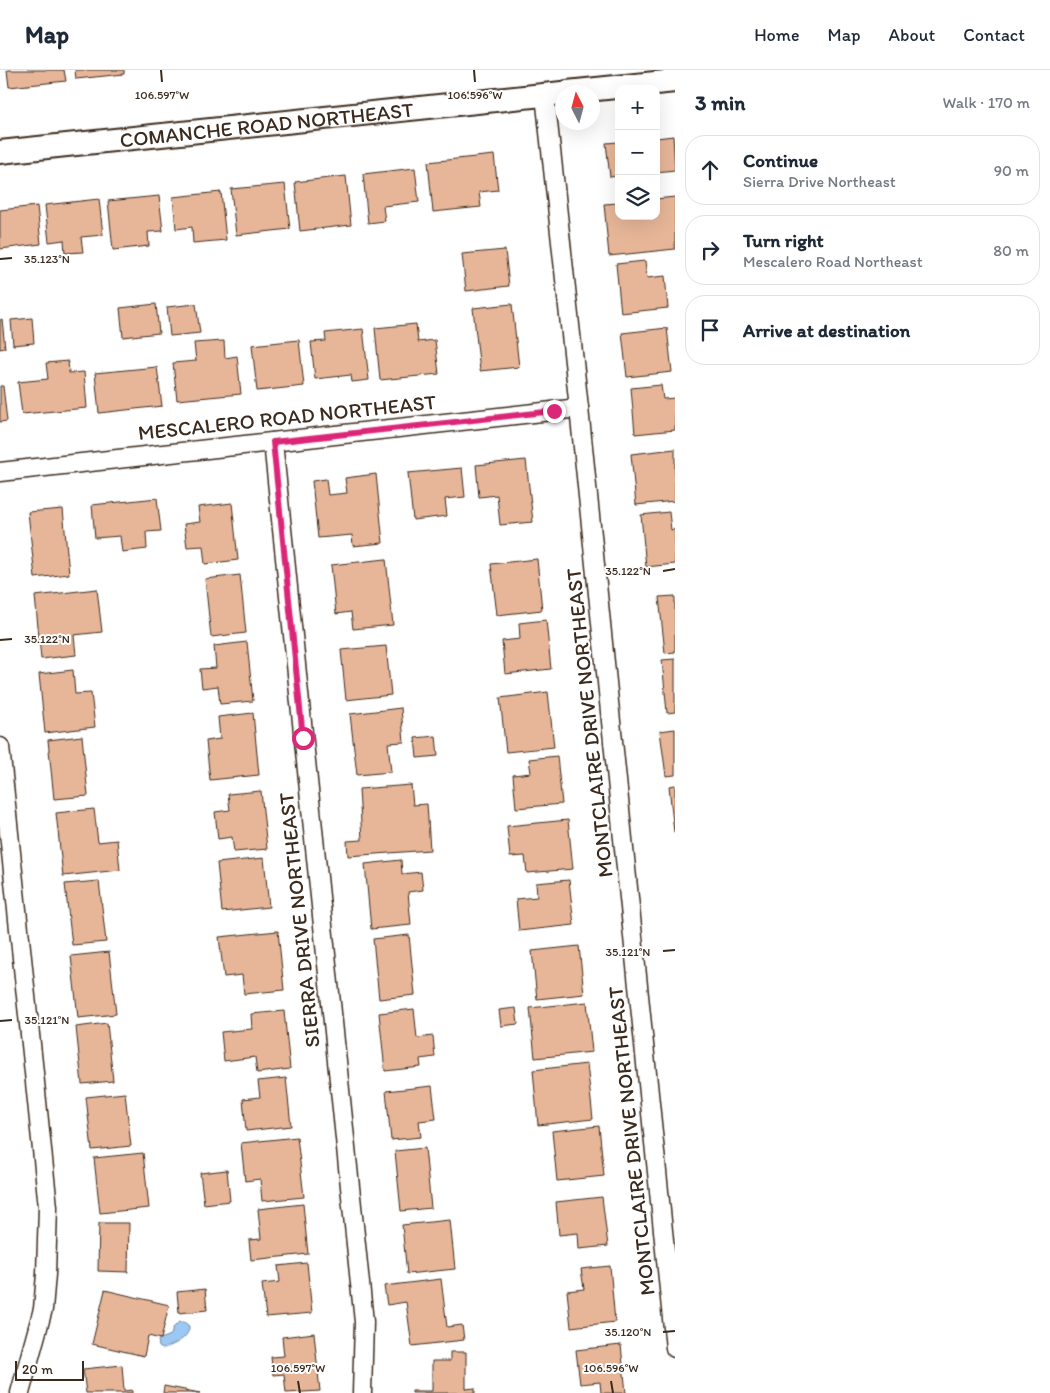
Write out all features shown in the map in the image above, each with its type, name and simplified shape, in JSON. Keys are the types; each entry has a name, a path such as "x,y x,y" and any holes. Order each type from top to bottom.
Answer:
{"street":[{"name":"COMANCHE ROAD NORTHEAST","path":"600,89 675,81"},
{"name":"COMANCHE ROAD NORTHEAST","path":"0,152 555,93"},
{"name":"MONTCLAIRE DRIVE NORTHEAST","path":"561,130 580,408 675,1348"},
{"name":"MESCALERO ROAD NORTHEAST","path":"0,472 580,408"},
{"name":"SIERRA DRIVE NORTHEAST","path":"273,442 364,1322 362,1393"},
{"path":"0,747 1,773 48,1207 43,1309 20,1393"}],"water":[{"path":"179,1322 184,1322 189,1326 187,1334 163,1349 159,1347 158,1340 171,1335 173,1328"}],"building":[{"path":"7,70 64,70 66,81 9,87"},
{"path":"75,70 124,70 124,74 76,79"},
{"path":"673,136 675,170 660,172 660,138"},
{"path":"615,142 615,176 610,177 606,143"},
{"path":"494,155 498,190 479,192 481,207 433,212 428,162"},
{"path":"415,168 419,202 383,206 385,221 368,223 363,174"},
{"path":"346,176 351,225 300,231 295,182"},
{"path":"285,184 290,229 236,235 231,189"},
{"path":"221,192 226,240 193,243 192,227 176,229 173,197"},
{"path":"159,196 163,231 148,232 149,246 113,250 108,201"},
{"path":"675,197 675,249 609,256 604,204 615,203 615,220 660,220 660,199"},
{"path":"99,199 103,235 81,237 83,252 65,253 64,240 49,242 45,205"},
{"path":"37,206 41,244 0,249 0,210"},
{"path":"505,250 509,286 466,291 462,254"},
{"path":"645,261 647,278 665,276 668,308 621,313 616,264"},
{"path":"156,304 159,333 123,337 120,308"},
{"path":"196,304 200,333 170,336 167,307"},
{"path":"512,304 519,367 480,371 473,308"},
{"path":"32,318 34,343 13,345 11,320"},
{"path":"2,319 5,348 0,349 0,320"},
{"path":"416,324 418,342 435,340 439,374 380,380 375,328"},
{"path":"667,328 672,372 627,377 622,333"},
{"path":"363,329 369,380 352,382 351,375 315,379 311,342 326,341 325,333"},
{"path":"299,340 304,386 257,391 252,345"},
{"path":"224,341 225,358 237,356 241,394 177,400 173,363 196,361 194,343"},
{"path":"68,361 69,373 84,372 87,408 22,414 18,382 48,379 46,363"},
{"path":"157,367 162,406 99,413 95,373"},
{"path":"661,385 663,399 675,398 675,430 635,434 631,388"},
{"path":"0,386 3,386 7,421 0,422"},
{"path":"675,449 675,501 636,505 631,454"},
{"path":"526,460 533,522 500,525 497,495 479,497 476,465"},
{"path":"462,468 465,497 445,499 447,516 413,520 408,473"},
{"path":"376,474 383,543 353,546 352,535 318,538 312,481 326,479 328,495 347,493 345,478"},
{"path":"157,498 161,531 146,532 147,549 122,552 120,536 95,538 92,505"},
{"path":"232,503 238,560 205,564 203,546 187,547 184,524 200,522 198,507"},
{"path":"63,509 69,574 35,578 28,512"},
{"path":"669,512 671,530 675,529 675,564 646,567 641,515"},
{"path":"386,559 393,625 353,629 351,612 336,614 331,565"},
{"path":"537,559 542,610 497,615 491,564"},
{"path":"240,575 246,633 211,637 205,579"},
{"path":"97,589 102,632 74,635 76,655 41,659 35,596"},
{"path":"675,596 675,652 665,653 659,597"},
{"path":"546,620 551,669 505,674 502,641 520,639 519,623"},
{"path":"247,642 253,701 220,704 218,686 202,688 200,669 216,668 214,646"},
{"path":"386,646 391,695 346,700 341,650"},
{"path":"675,659 675,712 667,713 662,660"},
{"path":"73,670 75,694 91,693 95,727 45,733 39,674"},
{"path":"548,692 554,747 506,752 500,698"},
{"path":"401,708 404,742 388,743 391,772 357,775 350,714"},
{"path":"253,713 259,775 210,780 206,741 220,739 218,717"},
{"path":"675,729 675,775 666,776 660,731"},
{"path":"82,736 88,796 54,799 48,740"},
{"path":"436,736 438,756 417,758 415,738"},
{"path":"557,756 562,804 516,808 513,775 531,773 529,759"},
{"path":"411,785 413,805 427,804 430,850 348,856 347,841 362,840 359,789"},
{"path":"675,785 675,832 674,832 669,786"},
{"path":"261,791 267,849 234,852 232,837 218,839 215,812 230,810 228,794"},
{"path":"94,809 98,842 117,840 120,870 63,876 56,813"},
{"path":"568,820 573,869 527,873 525,856 510,857 507,826"},
{"path":"264,858 269,907 222,912 217,863"},
{"path":"401,860 402,874 421,872 423,890 408,892 411,925 371,929 365,864"},
{"path":"569,880 574,925 519,931 516,899 537,897 536,883"},
{"path":"99,881 106,942 72,945 65,884"},
{"path":"278,931 284,990 244,994 242,975 224,977 219,937"},
{"path":"409,935 415,995 379,999 373,939"},
{"path":"579,946 584,994 537,999 532,951"},
{"path":"109,952 116,1014 78,1018 71,956"},
{"path":"587,1002 592,1052 535,1058 530,1008"},
{"path":"516,1008 518,1024 501,1026 499,1010"},
{"path":"414,1009 417,1038 433,1036 435,1057 420,1059 421,1067 385,1071 379,1013"},
{"path":"284,1011 290,1069 257,1073 255,1057 224,1061 221,1032 252,1029 251,1014"},
{"path":"107,1023 113,1081 82,1084 76,1027"},
{"path":"587,1064 593,1119 538,1125 533,1070"},
{"path":"286,1078 291,1126 246,1131 243,1099 260,1097 258,1081"},
{"path":"432,1086 436,1119 419,1121 421,1137 391,1140 386,1091"},
{"path":"125,1093 131,1146 92,1150 86,1097"},
{"path":"599,1126 604,1176 557,1181 552,1131"},
{"path":"297,1137 304,1197 262,1201 260,1179 245,1181 241,1143"},
{"path":"425,1148 431,1208 401,1211 395,1151"},
{"path":"143,1153 149,1208 100,1213 94,1158"},
{"path":"227,1170 230,1201 204,1204 200,1173"},
{"path":"602,1197 608,1246 579,1249 578,1233 559,1235 556,1202"},
{"path":"303,1204 308,1254 251,1260 249,1240 261,1239 258,1209"},
{"path":"450,1220 455,1269 407,1274 402,1225"},
{"path":"99,1223 129,1223 128,1272 98,1271"},
{"path":"307,1263 312,1313 266,1317 262,1284 280,1282 278,1266"},
{"path":"610,1266 615,1322 571,1327 567,1291 584,1289 581,1269"},
{"path":"441,1279 447,1327 462,1325 464,1340 412,1346 406,1302 387,1305 384,1286"},
{"path":"205,1289 207,1310 179,1313 177,1292"},
{"path":"105,1290 169,1305 161,1339 148,1336 144,1356 92,1344"},
{"path":"314,1333 320,1391 286,1393 284,1374 273,1375 271,1357 284,1356 282,1337"},
{"path":"621,1345 626,1393 601,1393 600,1382 580,1384 576,1350"},
{"path":"450,1352 466,1352 466,1389 475,1388 475,1393 412,1393 412,1391 432,1391 432,1361 450,1361"},
{"path":"122,1365 124,1391 132,1390 132,1393 86,1393 83,1369"},
{"path":"164,1386 200,1393 163,1393"}],"route":[{"path":"303,738 273,442 554,411"}]}
